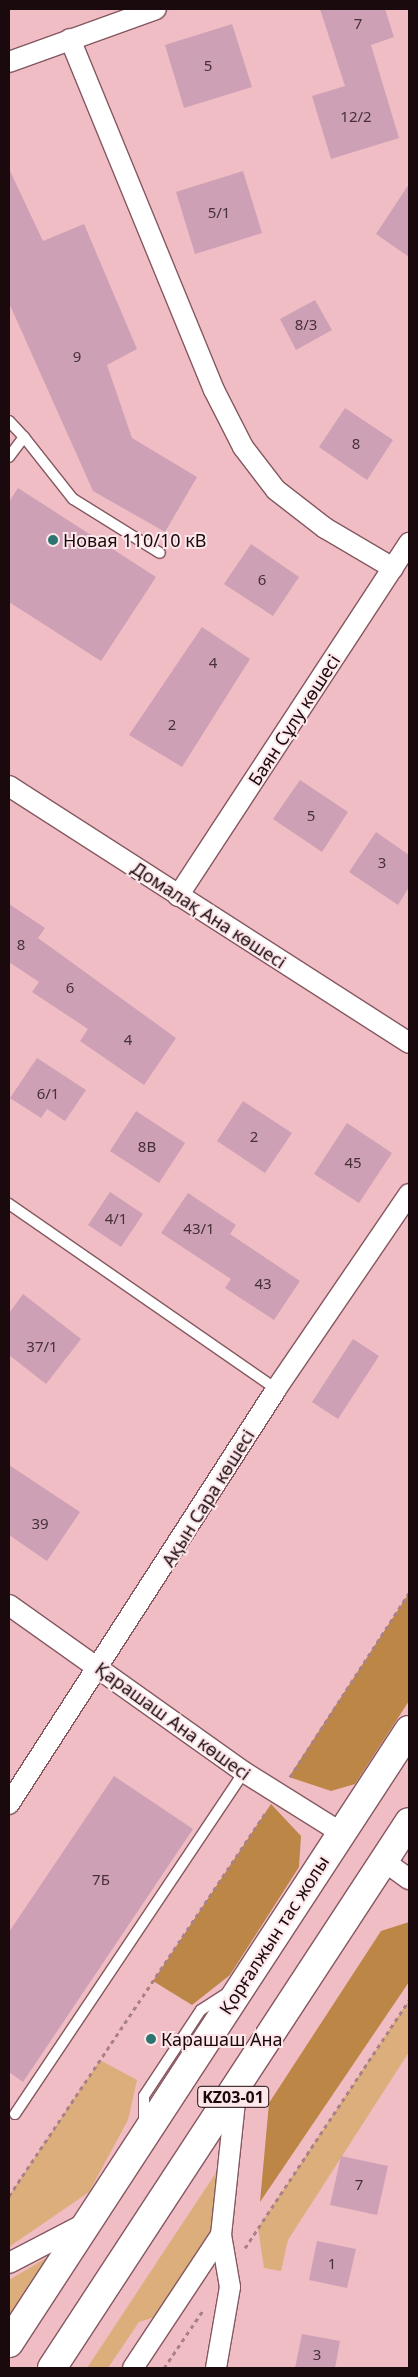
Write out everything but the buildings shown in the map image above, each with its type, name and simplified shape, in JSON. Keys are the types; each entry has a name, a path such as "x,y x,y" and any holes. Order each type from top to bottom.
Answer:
{"main road":[{"name":"Қорғалжын тас жолы","path":"9,2343 340,1832 409,1730"},
{"name":"KZ03-01","path":"52,2368 236,2093 409,1822"}],"street":[{"path":"9,62 156,9"},
{"path":"70,39 214,390 243,447 276,490 325,528 393,568"},
{"name":"Баян Сұлу көшесі","path":"178,896 409,543"},
{"name":"Домалақ Ана көшесі","path":"9,786 409,1043"},
{"name":"Ақын Сара көшесі","path":"9,1804 100,1668 276,1389 409,1194"},
{"name":"Қарашаш Ана көшесі","path":"9,1605 244,1772 340,1832"},
{"path":"384,1861 409,1879"},
{"path":"216,2368 230,2287 221,2235 236,2093"},
{"path":"9,2263 89,2221"},
{"path":"133,2368 221,2235"}],"lane":[{"path":"9,421 73,499 160,553"},
{"path":"9,457 24,437"},
{"path":"9,1204 276,1389"},
{"path":"15,2114 244,1772"}],"path":[{"path":"9,2196 278,1795 409,1593"},
{"path":"258,2228 409,2000"},
{"path":"164,2368 207,2304"}],"shaded area":[{"path":"409,1593 409,1701 355,1784 331,1791 289,1777"},
{"path":"271,1804 301,1836 299,1867 230,1975 192,2005 153,1981"},
{"path":"409,1922 409,1982 260,2202 269,2103 381,1931"},
{"path":"409,2000 409,2052 288,2240 281,2271 264,2268 258,2228"},
{"path":"100,2060 137,2080 128,2120 89,2192 9,2247 9,2196"},
{"path":"221,2165 212,2232 158,2316 139,2322 108,2368 87,2368"},
{"path":"58,2251 9,2323 9,2280"}],"place":[{"name":"Новая 110/10 кВ","path":"53,540"},
{"name":"Карашаш Ана","path":"151,2039"}]}
